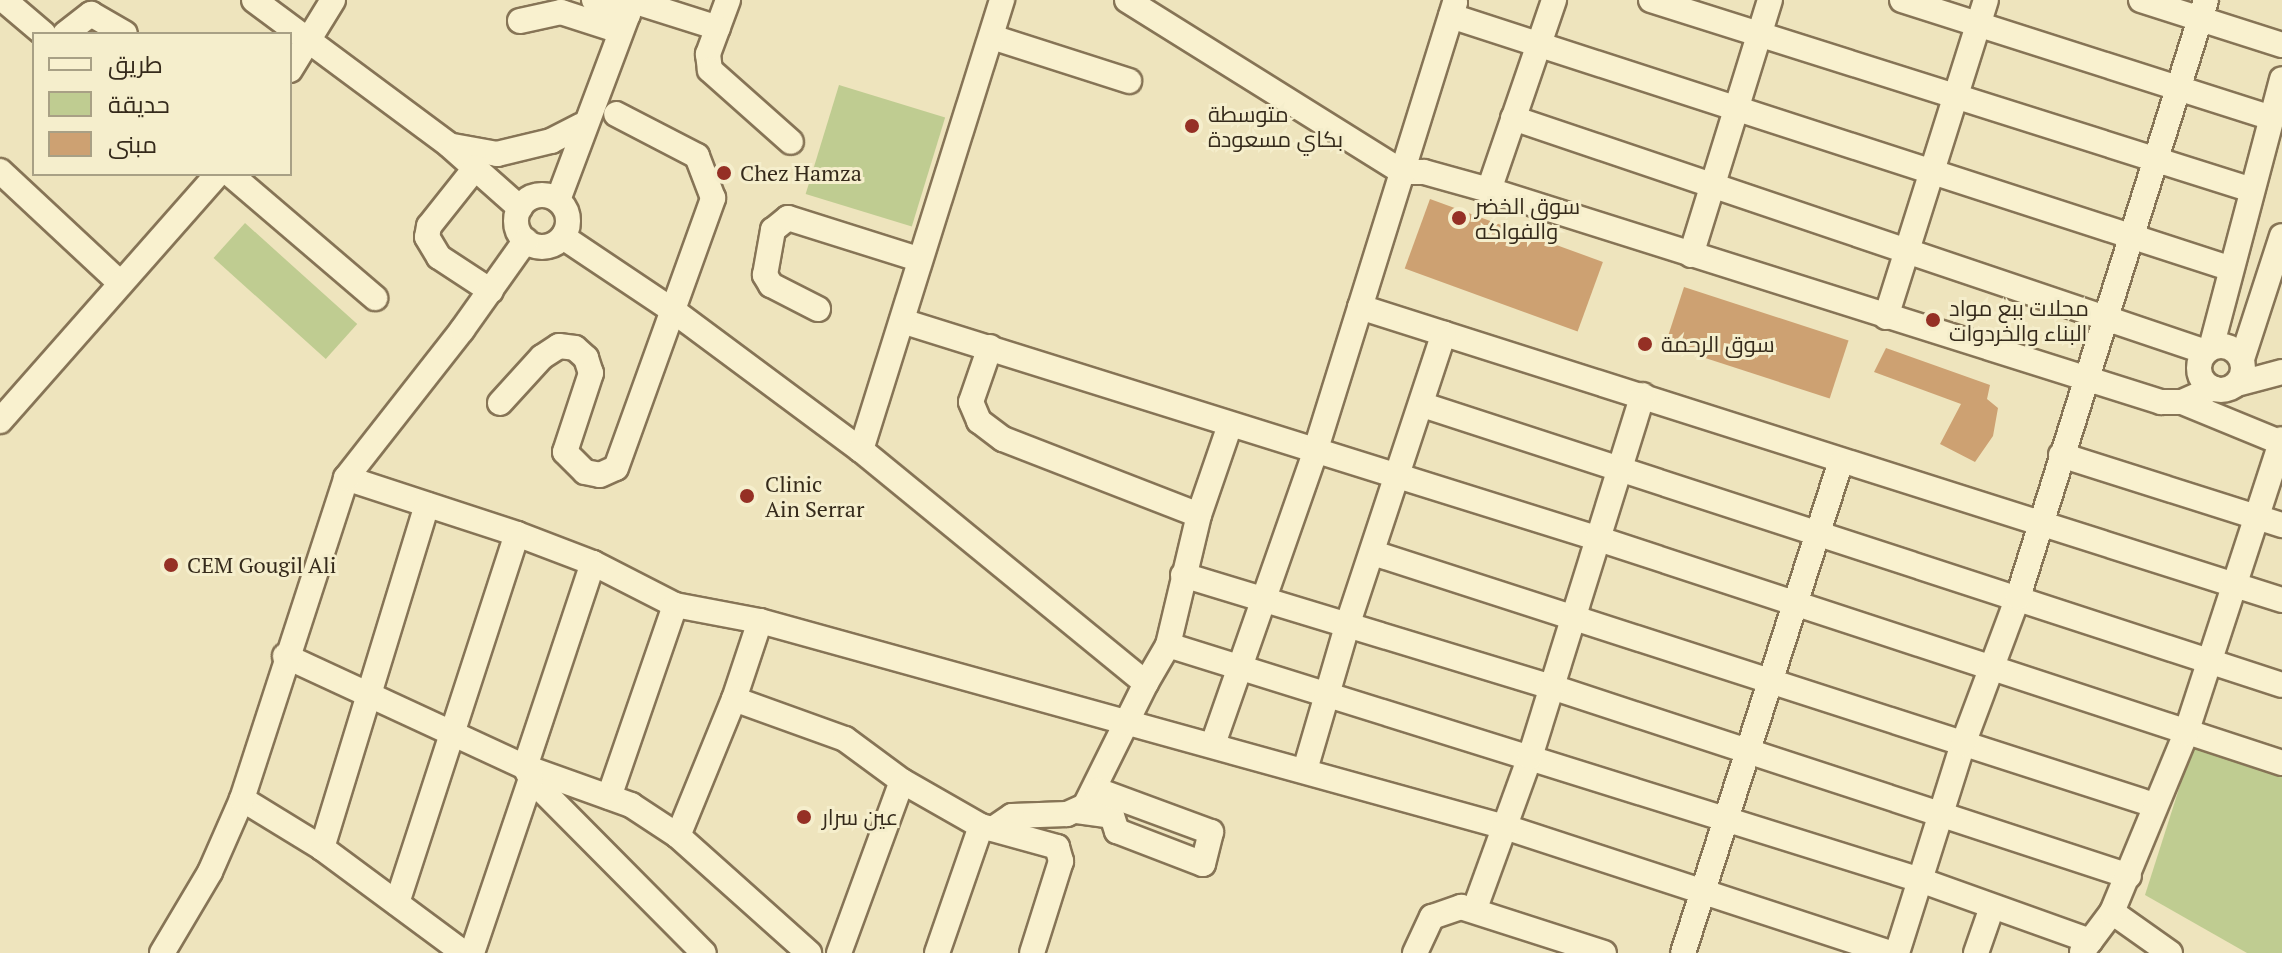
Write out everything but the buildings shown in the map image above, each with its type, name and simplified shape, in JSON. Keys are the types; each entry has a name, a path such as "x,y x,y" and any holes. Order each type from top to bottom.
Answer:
{"street":[{"path":"4,0 42,32"},
{"path":"254,0 312,39 449,145 520,208"},
{"path":"292,67 333,0"},
{"path":"594,0 628,12 718,28"},
{"path":"728,0 708,54 710,70 791,142"},
{"path":"861,450 918,259 1002,0"},
{"path":"1127,0 1411,167 2085,379 2161,402 2182,402 2282,441 2271,521 2234,585 2186,733 2154,805 2129,876 2112,912 2086,947 1920,880 1168,645"},
{"path":"1156,0 1411,167"},
{"path":"1489,190 1554,0"},
{"path":"1651,0 2249,189"},
{"path":"1691,255 1770,0"},
{"path":"1902,0 2271,118"},
{"path":"1886,317 1986,0"},
{"path":"2141,0 2203,10 2282,45"},
{"path":"1213,744 1243,668 1360,307 1411,167 1454,8 1537,45 1736,106 2229,268"},
{"path":"1897,953 1963,744 2018,597 2176,87 2203,10"},
{"path":"520,21 561,12 628,12"},
{"path":"558,200 532,197 520,208 517,225 526,240 549,246 563,237 568,221 558,200 581,126 628,12"},
{"path":"67,32 84,18 98,14 122,32"},
{"path":"992,37 1129,81"},
{"path":"2282,79 2249,189 2200,375 2282,370"},
{"path":"500,403 542,357 559,346 575,348 586,358 591,373 565,452 585,472 600,475 616,468 675,312 713,198 707,173 697,156 616,114"},
{"path":"1513,118 2105,318 2208,350 2232,348 2234,374"},
{"path":"449,145 497,154 551,141 581,126"},
{"path":"476,167 429,226 427,237 439,257 491,291"},
{"path":"0,171 120,283"},
{"path":"0,421 216,176"},
{"path":"232,176 375,298"},
{"path":"818,309 771,285 765,275 773,230 788,218 918,259"},
{"path":"2182,402 2234,374 2282,236"},
{"path":"563,237 675,312 861,450 1146,683"},
{"path":"162,953 210,872 242,799 285,656 346,478 491,291 526,240"},
{"path":"1360,307 1643,395 1840,464 2282,600"},
{"path":"902,321 1596,538 2282,763"},
{"path":"1305,770 1348,623 1399,478 1444,333"},
{"path":"990,347 971,402 979,421 1003,439 1199,515"},
{"path":"1475,908 1530,757 1571,617 1643,395"},
{"path":"1423,405 2282,685"},
{"path":"1077,811 1097,790 1146,683 1168,645 1199,515 1230,425"},
{"path":"2061,455 2271,521"},
{"path":"1683,953 1840,464"},
{"path":"346,478 517,534 593,563 675,605 760,621 1505,827 1890,953"},
{"path":"322,848 427,505"},
{"path":"397,903 517,534"},
{"path":"1373,553 2154,805"},
{"path":"472,953 593,563"},
{"path":"1183,575 1266,596 1943,813 2129,876"},
{"path":"609,797 675,605"},
{"path":"678,836 734,699 760,621"},
{"path":"285,656 452,733 528,773 609,797 678,836 809,953"},
{"path":"734,699 845,739 902,781 987,827 1048,842 1061,853 1032,953"},
{"path":"528,773 704,953"},
{"path":"839,953 902,781"},
{"path":"937,953 987,827 1012,816 1077,811 1112,816 1117,831 1203,864 1211,832 1097,790"},
{"path":"242,799 322,848 464,953"},
{"path":"1976,953 1992,907"},
{"path":"1415,953 1432,917 1448,909 1475,908 1604,953"},
{"path":"2112,912 2170,953"}],"green space":[{"path":"839,85 945,117 912,226 806,194"},
{"path":"245,223 357,324 326,359 214,258"},
{"path":"2192,748 2282,776 2282,953 2247,953 2145,895"}],"place":[{"name":"متوسطة بكاي مسعودة","path":"1192,126"},
{"name":"Chez Hamza","path":"724,173"},
{"name":"سوق الخضر والفواكه","path":"1459,218"},
{"name":"محلات ببع مواد البناء والخردوات","path":"1933,320"},
{"name":"سوق الرحمة","path":"1645,344"},
{"name":"Clinic Ain Serrar","path":"747,496"},
{"name":"CEM Gougil Ali","path":"171,565"},
{"name":"عين سرار","path":"804,817"}]}
